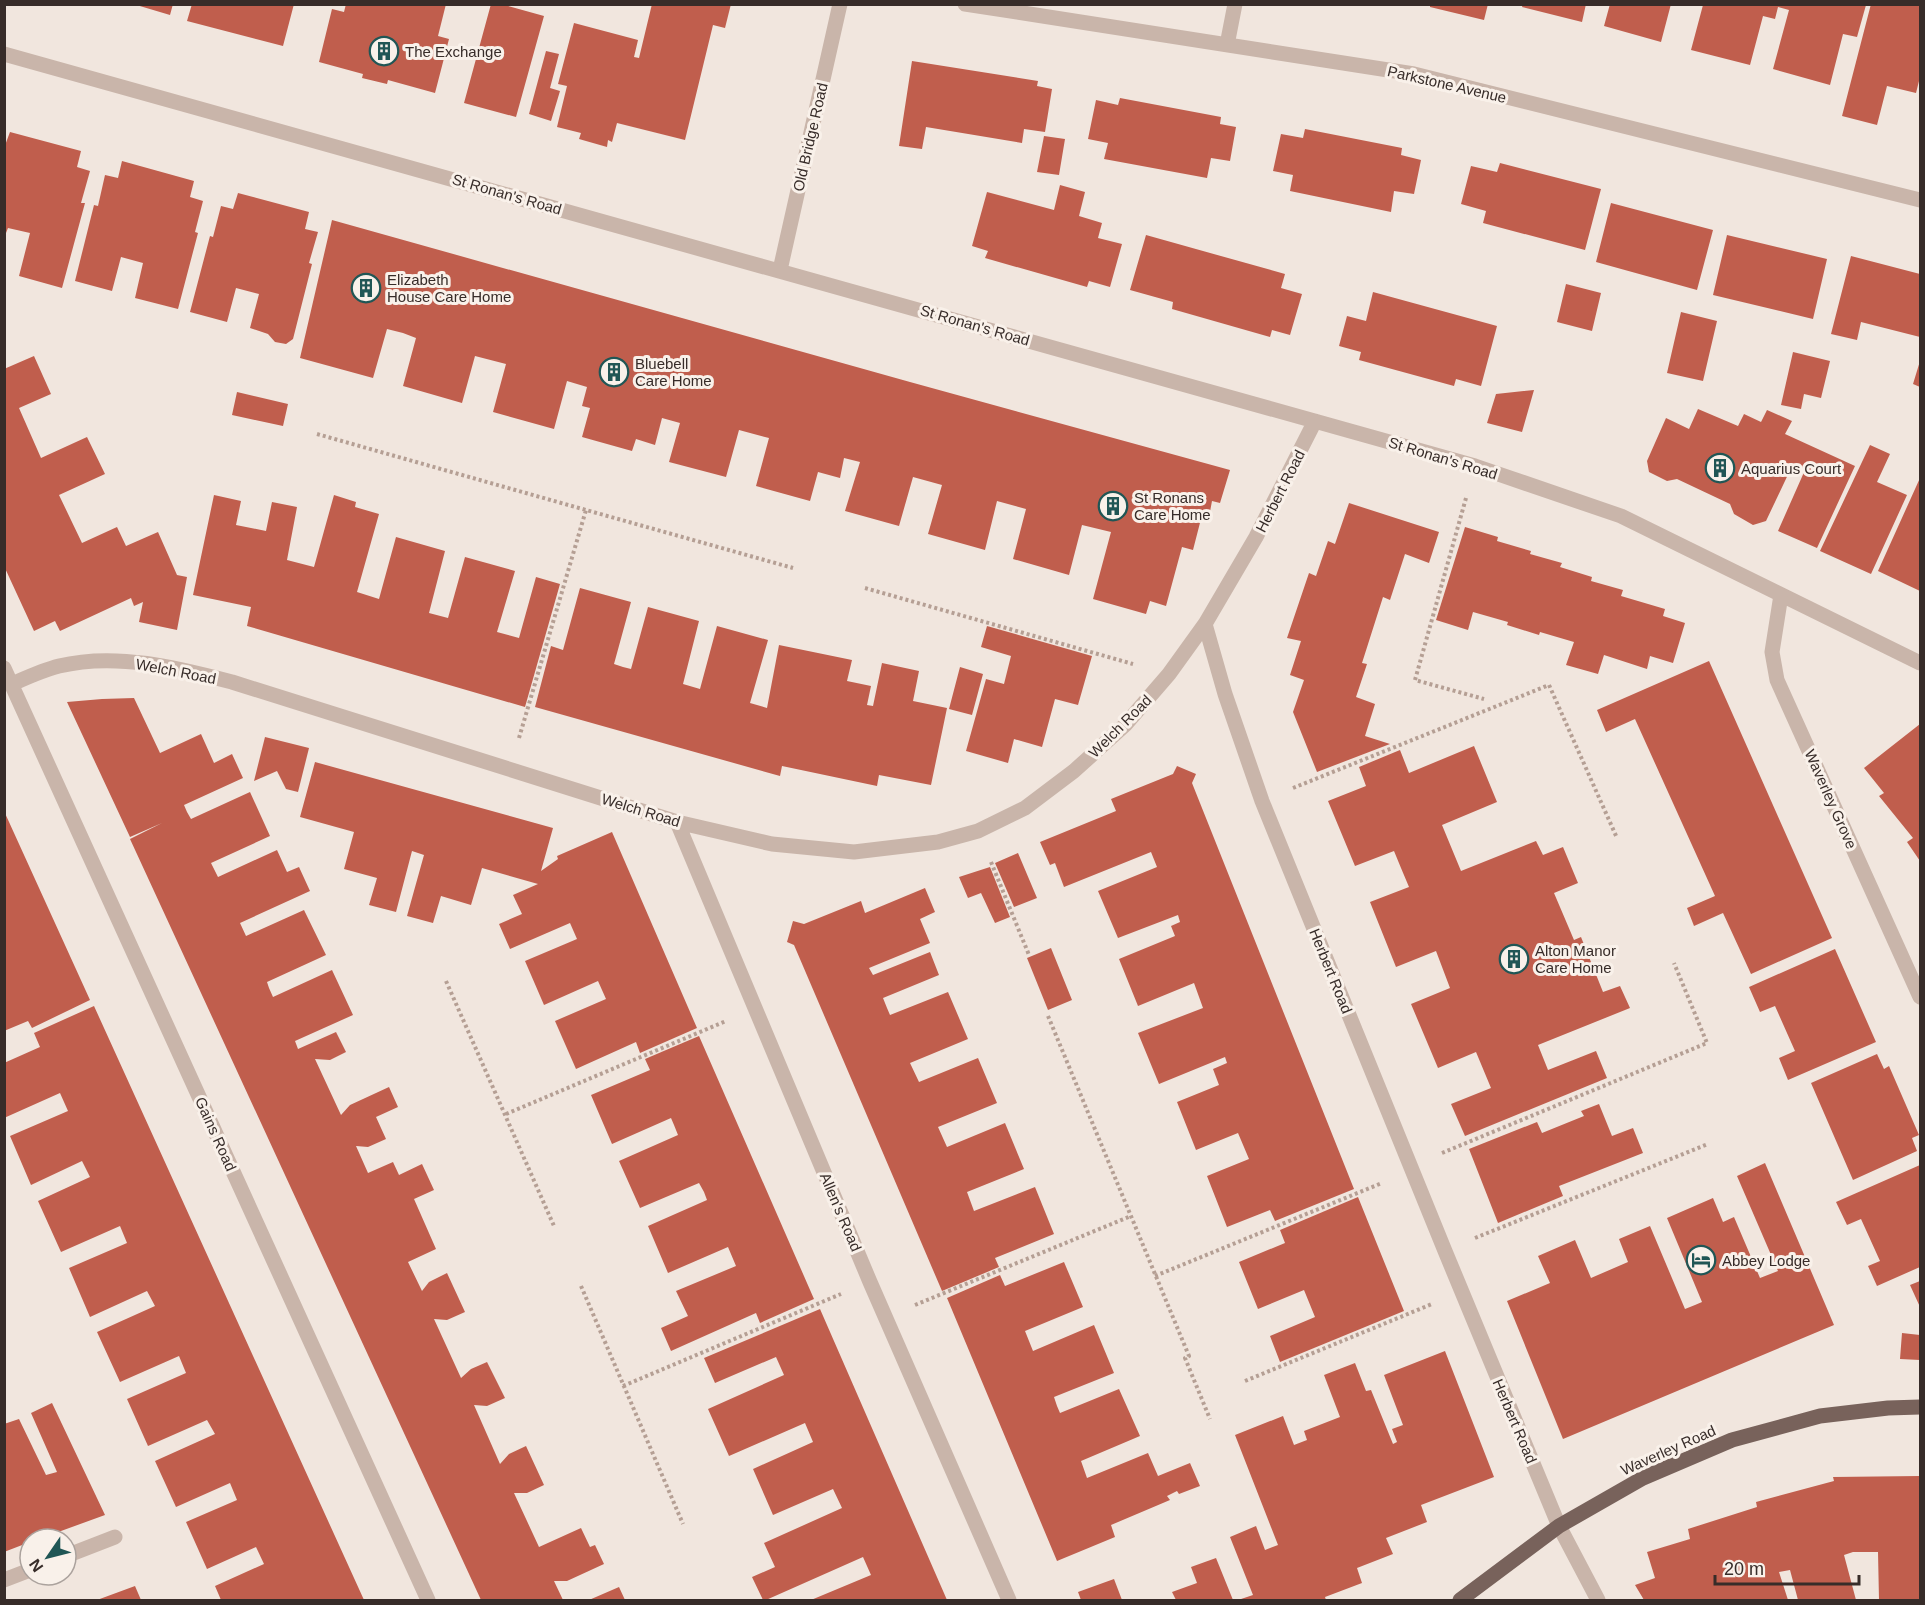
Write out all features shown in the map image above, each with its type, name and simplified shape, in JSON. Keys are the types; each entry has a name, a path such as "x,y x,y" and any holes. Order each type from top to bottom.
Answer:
{"main road":[{"name":"Waverley Road","path":"1460,1600 1559,1526 1643,1478 1732,1440 1820,1416 1888,1408 1920,1407"}],"street":[{"name":"Old Bridge Road","path":"780,270 840,4"},
{"name":"Parkstone Avenue","path":"965,4 1414,74 1920,200"},
{"path":"1227,45 1235,4"},
{"name":"St Ronan's Road","path":"4,54 1475,466 1621,516 1920,663"},
{"name":"Herbert Road","path":"1315,421 1256,537 1205,624 1225,694 1262,801 1444,1251 1559,1526 1598,1600"},
{"name":"Waverley Grove","path":"1781,595 1772,652 1777,680 1920,997"},
{"name":"Welch Road","path":"12,684 59,666 85,661 127,662 159,666 232,682 677,822 772,844 854,852 938,842 978,831 1024,808 1074,771 1125,725 1169,674 1205,624"},
{"name":"Gains Road","path":"4,668 428,1600"},
{"name":"Allen's Road","path":"677,822 870,1282 1009,1600"},
{"path":"78,1552 115,1538"}],"path":[{"path":"317,434 793,568"},
{"path":"1475,466 1415,680 1484,699"},
{"path":"510,769 586,510"},
{"path":"865,588 1169,674"},
{"path":"1262,801 1549,685 1617,838"},
{"path":"978,831 1029,955"},
{"path":"1155,1276 1707,1043 1674,963"},
{"path":"446,981 554,1226"},
{"path":"506,1114 755,1008"},
{"path":"1048,1016 1189,1356 1185,1358 1210,1419"},
{"path":"1444,1251 1708,1144"},
{"path":"886,1318 1131,1216"},
{"path":"623,1386 870,1282"},
{"path":"581,1286 683,1524"},
{"path":"1245,1381 1461,1292"}],"building":[{"path":"133,4 173,4 170,15"},
{"path":"192,4 294,4 283,46 187,21"},
{"name":"The Exchange","path":"346,4 446,4 438,36 449,39 435,93 388,80 387,84 362,78 363,74 319,62 332,9 344,12"},
{"path":"491,4 501,4 544,16 516,117 464,103"},
{"path":"652,4 731,4 725,28 713,25 685,140 617,123 612,142 608,140 607,147 579,139 581,133 557,127 567,86 558,84 574,23 638,40 634,57 639,58"},
{"path":"1430,4 1488,4 1484,20 1430,7"},
{"path":"1523,4 1586,4 1582,22 1522,7"},
{"path":"1610,4 1671,4 1661,42 1604,26"},
{"path":"1871,4 1920,4 1920,77 1916,93 1887,86 1877,125 1842,116"},
{"path":"1703,5 1866,5 1857,37 1843,34 1830,85 1773,69 1789,10 1778,7 1775,19 1763,16 1750,65 1691,50"},
{"path":"546,51 559,54 550,88 560,91 551,121 529,114"},
{"path":"912,61 1038,81 1037,86 1052,89 1045,132 1024,129 1022,143 926,127 922,149 899,146"},
{"path":"1120,98 1221,117 1220,124 1236,127 1230,161 1211,158 1207,178 1104,159 1108,143 1088,139 1096,100 1118,105"},
{"path":"1305,129 1402,148 1401,155 1421,160 1414,194 1394,191 1391,212 1290,191 1293,175 1273,171 1281,134 1303,138"},
{"path":"10,132 81,151 77,167 90,171 81,203 85,203 62,288 19,276 30,233 8,228 4,238 4,148"},
{"path":"1044,136 1065,139 1059,175 1037,172"},
{"path":"122,161 194,181 190,197 203,201 195,232 198,233 178,309 135,298 143,263 121,257 112,291 75,281 94,205 98,206 105,175 118,178"},
{"path":"1500,163 1601,189 1585,250 1483,223 1486,211 1461,204 1471,166 1497,172"},
{"path":"1060,185 1085,192 1079,216 1102,223 1098,238 1122,244 1110,287 1089,281 1087,287 985,258 988,251 972,246 987,192 1054,210"},
{"path":"238,193 309,212 305,229 318,232 293,339 286,344 275,342 268,334 250,328 259,294 236,288 227,322 190,312 210,236 213,237 221,206 233,209"},
{"path":"1611,203 1713,230 1697,290 1596,262"},
{"path":"332,220 1230,470 1220,503 1212,501 1209,517 1202,515 1193,550 1182,547 1166,606 1150,601 1146,614 1093,599 1111,532 1082,525 1069,575 1013,559 1026,509 997,501 985,550 928,534 942,485 913,477 899,526 845,511 860,462 844,458 840,478 818,472 810,501 756,486 769,438 739,430 726,477 669,462 680,423 662,418 655,445 636,439 632,451 582,437 590,408 582,406 587,387 567,381 554,429 493,412 506,364 475,356 462,403 403,386 416,338 403,333 387,329 373,378 300,358"},
{"path":"1146,235 1285,274 1281,288 1302,294 1290,335 1272,330 1270,337 1172,309 1173,302 1130,290"},
{"path":"1727,235 1827,259 1813,319 1713,295"},
{"path":"1851,256 1920,274 1920,337 1861,322 1857,340 1831,334"},
{"path":"1566,284 1601,293 1592,331 1557,322"},
{"path":"1373,292 1497,326 1481,386 1456,379 1454,386 1359,360 1361,352 1339,346 1347,316 1366,321"},
{"path":"1681,312 1717,321 1703,381 1667,373"},
{"path":"1793,352 1830,361 1821,398 1804,394 1801,409 1781,405"},
{"path":"34,356 51,394 19,408 41,458 87,437 105,474 59,495 82,543 117,527 126,546 158,532 177,575 187,577 177,630 139,622 143,602 134,606 131,598 60,631 55,621 34,631 4,566 4,369"},
{"path":"1920,361 1920,387 1913,384"},
{"path":"1534,390 1522,432 1487,423 1496,394"},
{"path":"237,392 288,404 283,426 232,415"},
{"name":"Aquarius Court","path":"1698,409 1738,426 1744,414 1761,422 1767,410 1792,421 1785,434 1855,466 1817,548 1778,531 1805,470 1793,464 1766,521 1753,525 1734,514 1730,504 1677,479 1667,481 1649,472 1647,461 1666,418 1689,429"},
{"path":"1870,445 1890,454 1877,482 1907,495 1871,574 1820,551"},
{"path":"1920,478 1920,591 1878,571"},
{"path":"214,495 241,501 236,525 266,531 272,502 297,507 287,560 314,567 334,495 356,502 355,507 379,514 357,592 379,599 396,537 445,551 429,613 448,618 465,557 515,571 497,632 519,638 536,577 560,584 525,707 247,626 251,607 193,595"},
{"path":"1349,503 1439,532 1429,563 1405,554 1390,600 1383,597 1362,663 1367,664 1356,697 1375,704 1365,736 1390,744 1317,772 1293,712 1304,680 1290,675 1301,641 1287,638 1309,573 1316,576 1328,541 1335,544"},
{"path":"1465,527 1498,537 1497,541 1531,551 1530,554 1562,563 1560,567 1592,577 1591,581 1623,590 1621,596 1665,609 1663,616 1685,623 1673,663 1650,656 1647,669 1604,655 1598,674 1566,665 1574,642 1540,632 1539,635 1507,625 1508,622 1473,612 1468,630 1436,620"},
{"path":"580,588 631,602 614,664 623,667 631,669 648,607 699,621 683,684 700,689 717,626 768,640 750,703 767,708 779,645 852,660 847,681 871,686 867,705 873,706 882,663 919,671 913,701 947,708 931,785 879,775 877,786 782,766 780,776 535,707 551,646 563,650"},
{"path":"987,626 1092,656 1078,705 1055,699 1042,747 1014,739 1008,763 966,751 986,679 1004,684 1011,656 981,647"},
{"path":"1709,661 1832,938 1751,974 1723,913 1694,926 1687,908 1715,896 1635,719 1606,732 1597,710"},
{"path":"960,667 983,674 972,715 949,709"},
{"path":"134,698 160,753 201,734 214,763 232,754 243,778 184,805 191,819 250,792 270,836 211,863 218,877 277,850 287,872 299,867 310,891 240,923 246,936 304,910 326,955 267,982 273,997 332,970 353,1015 295,1041 298,1049 336,1032 346,1052 330,1060 315,1059 341,1115 350,1105 389,1087 398,1107 376,1117 386,1139 368,1147 356,1146 368,1173 393,1162 399,1175 422,1164 434,1190 414,1199 436,1249 408,1262 422,1291 429,1282 447,1273 465,1312 447,1320 434,1319 461,1378 471,1369 487,1362 505,1398 487,1406 474,1405 500,1464 509,1454 526,1446 544,1485 527,1493 514,1493 539,1547 581,1528 590,1547 595,1545 604,1564 567,1581 554,1581 563,1600 481,1600 130,839 162,823 130,837 67,702"},
{"path":"1920,724 1920,861 1907,842 1913,838 1879,796 1884,793 1864,768"},
{"path":"265,737 309,748 298,792 286,789 277,771 254,781"},
{"path":"1474,746 1497,802 1442,825 1461,871 1536,841 1543,855 1563,847 1578,883 1554,893 1574,940 1581,937 1603,992 1620,986 1630,1008 1538,1045 1548,1070 1596,1051 1607,1078 1465,1136 1451,1104 1491,1088 1476,1052 1438,1068 1411,1004 1450,988 1436,951 1396,967 1370,902 1409,887 1394,851 1355,866 1328,801 1366,786 1359,767 1400,750 1409,773"},
{"path":"315,762 553,828 541,871 558,859 557,856 612,832 697,1028 640,1053 636,1042 576,1069 555,1021 606,999 598,981 544,1005 525,961 577,939 570,923 510,949 499,924 522,914 513,895 538,884 482,868 471,905 441,896 433,923 407,916 424,855 412,851 396,912 369,905 377,878 344,869 354,832 300,817"},
{"path":"1177,766 1196,774 1192,783 1354,1189 1275,1221 1270,1210 1227,1227 1207,1176 1249,1159 1238,1133 1196,1150 1177,1102 1219,1085 1213,1069 1227,1063 1225,1057 1159,1084 1138,1033 1203,1008 1194,983 1138,1006 1119,959 1175,936 1171,926 1180,922 1178,915 1118,938 1098,891 1157,867 1151,852 1064,887 1055,863 1050,865 1040,842 1116,811 1111,799 1173,774"},
{"path":"4,811 90,1000 32,1028 28,1021 4,1031"},
{"path":"1018,853 1037,898 1014,907 995,863"},
{"path":"990,867 1010,917 995,923 981,893 968,898 959,877"},
{"path":"925,888 935,912 920,919 930,943 869,968 873,975 930,952 939,975 883,998 890,1015 948,992 968,1039 910,1063 919,1082 978,1058 997,1103 938,1127 947,1147 1005,1123 1024,1169 967,1192 974,1211 1035,1187 1054,1234 995,1258 999,1267 942,1291 794,945 787,942 793,921 804,924 861,901 865,913"},
{"path":"1051,948 1072,1000 1048,1010 1027,958"},
{"path":"1835,949 1876,1042 1788,1080 1779,1058 1795,1051 1775,1006 1760,1012 1749,987"},
{"path":"94,1006 364,1600 221,1600 215,1586 264,1564 256,1547 207,1569 186,1522 237,1500 230,1483 176,1507 155,1461 215,1434 207,1420 148,1446 127,1399 186,1373 179,1356 120,1382 97,1332 155,1306 147,1291 90,1317 69,1268 127,1243 120,1226 61,1252 38,1201 90,1177 82,1161 31,1185 10,1136 68,1111 60,1093 4,1118 4,1063 40,1047 34,1033"},
{"path":"699,1036 814,1299 760,1323 756,1313 671,1351 661,1328 688,1316 676,1291 736,1266 728,1247 668,1273 648,1226 707,1200 704,1192 699,1183 640,1208 619,1161 678,1135 671,1118 612,1144 591,1095 650,1070 645,1059"},
{"path":"1877,1054 1884,1069 1889,1066 1919,1135 1912,1138 1917,1151 1853,1180 1811,1083"},
{"path":"1599,1104 1612,1136 1633,1128 1643,1153 1559,1186 1563,1196 1498,1223 1469,1149 1537,1122 1542,1133 1584,1116 1581,1111"},
{"path":"1765,1163 1834,1325 1563,1439 1507,1301 1550,1283 1538,1256 1575,1240 1591,1278 1628,1262 1619,1239 1650,1226 1685,1309 1702,1302 1667,1218 1713,1198 1723,1222 1734,1217 1760,1278 1778,1271 1737,1176"},
{"path":"1920,1165 1920,1267 1877,1286 1868,1266 1880,1261 1861,1219 1847,1225 1836,1202"},
{"path":"1358,1197 1404,1311 1280,1362 1270,1336 1315,1317 1304,1290 1258,1309 1239,1262 1285,1243 1280,1230"},
{"path":"1064,1262 1083,1307 1025,1331 1033,1351 1094,1325 1114,1373 1054,1397 1060,1413 1119,1389 1140,1436 1081,1461 1087,1478 1148,1453 1158,1476 1190,1463 1200,1486 1179,1494 1177,1491 1167,1496 1170,1500 1111,1525 1115,1537 1057,1561 947,1298 1000,1275 1005,1286"},
{"path":"1920,1281 1920,1307 1910,1285"},
{"path":"820,1309 947,1600 811,1600 871,1575 863,1557 766,1600 763,1600 752,1577 775,1567 764,1543 842,1508 833,1489 773,1515 753,1469 813,1442 805,1423 729,1456 708,1409 784,1375 776,1357 715,1383 704,1358"},
{"path":"1902,1333 1920,1335 1920,1360 1900,1359"},
{"path":"1445,1351 1494,1477 1421,1505 1427,1522 1386,1538 1393,1554 1357,1568 1362,1583 1325,1597 1326,1600 1238,1600 1253,1595 1230,1537 1256,1526 1265,1550 1278,1545 1235,1435 1283,1416 1294,1445 1307,1440 1304,1431 1340,1417 1324,1375 1355,1363 1366,1391 1371,1390 1393,1444 1397,1442 1392,1429 1403,1425 1384,1375"},
{"path":"52,1403 105,1515 72,1527 18,1527 18,1547 4,1552 4,1424 19,1419 46,1475 57,1472 31,1413"},
{"path":"1920,1476 1920,1600 1879,1600 1878,1552 1853,1552 1844,1555 1856,1600 1798,1600 1790,1570 1779,1572 1788,1600 1644,1600 1635,1585 1655,1578 1647,1552 1690,1539 1688,1529 1757,1507 1756,1502 1834,1481 1833,1477"},
{"path":"1216,1558 1233,1600 1176,1600 1172,1592 1197,1583 1191,1567"},
{"path":"1114,1579 1122,1600 1081,1600 1078,1592"},
{"path":"135,1586 141,1600 97,1600"},
{"path":"619,1587 625,1600 589,1600"}],"place":[{"name":"The Exchange","path":"384,51"},
{"name":"Elizabeth House Care Home","path":"366,288"},
{"name":"Bluebell Care Home","path":"614,372"},
{"name":"Aquarius Court","path":"1720,468"},
{"name":"St Ronans Care Home","path":"1113,506"},
{"name":"Alton Manor Care Home","path":"1514,959"},
{"name":"Abbey Lodge","path":"1701,1260"}]}
